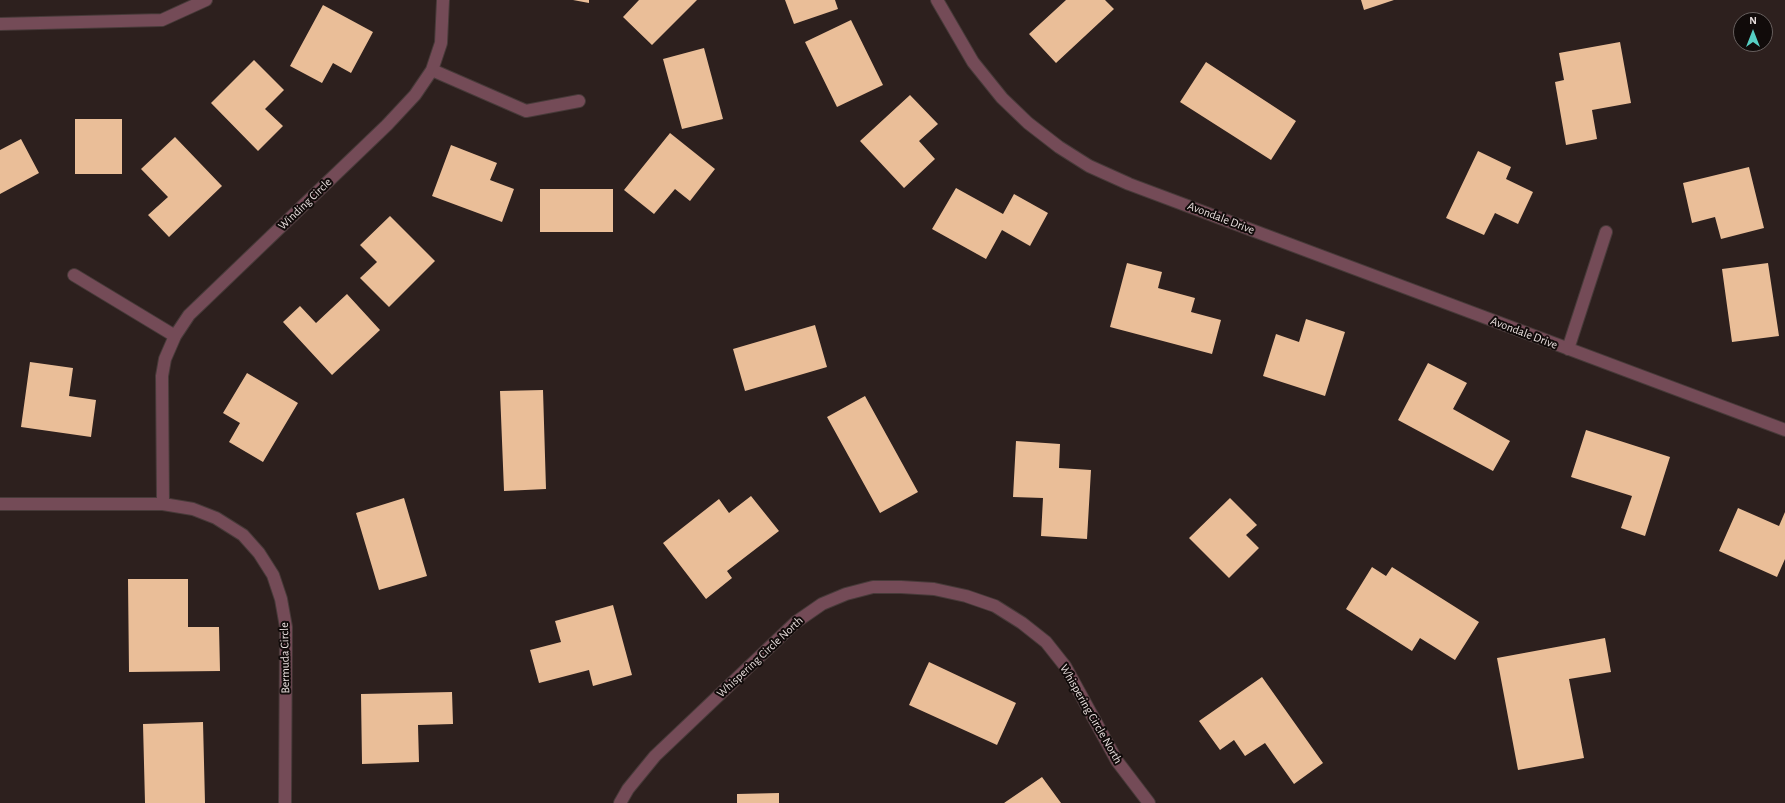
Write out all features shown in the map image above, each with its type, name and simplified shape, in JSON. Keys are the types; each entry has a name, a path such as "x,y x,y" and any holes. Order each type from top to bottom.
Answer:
{"street":[{"path":"0,24 162,20 206,0"},
{"name":"Winding Circle","path":"162,504 162,376 165,358 175,336 189,315 388,125 416,95 432,70 441,43 442,0"},
{"name":"Avondale Drive","path":"937,0 973,62 1002,98 1028,123 1059,147 1089,166 1151,192 1785,430"},
{"path":"432,70 526,111 579,101"},
{"name":"Avondale Drive","path":"1568,349 1606,232"},
{"path":"74,275 175,336"},
{"name":"Bermuda Circle","path":"0,504 162,504 193,509 216,518 242,535 259,553 273,575 281,599 286,626 285,803"},
{"name":"Whispering Circle North","path":"620,803 628,789 656,756 796,622 822,604 846,594 873,587 934,589 966,596 995,606 1022,623 1046,642 1065,666 1117,761 1149,803"}],"building":[{"path":"573,0 589,0 589,3"},
{"path":"639,0 697,0 652,45 623,17"},
{"path":"785,0 835,0 838,9 794,24"},
{"path":"1066,0 1105,0 1114,9 1056,63 1029,34"},
{"path":"1361,0 1394,0 1364,10"},
{"path":"323,5 373,32 351,73 333,63 322,83 290,66"},
{"path":"851,20 883,85 837,107 805,42"},
{"path":"1620,42 1631,103 1592,110 1597,139 1566,145 1555,82 1564,80 1559,53"},
{"path":"704,48 723,119 682,129 663,59"},
{"path":"254,60 284,90 265,109 283,126 258,151 211,103"},
{"path":"1206,62 1296,121 1271,160 1180,102"},
{"path":"910,95 938,124 919,141 935,159 904,188 860,141"},
{"path":"75,119 122,119 122,174 75,174"},
{"path":"670,133 715,169 690,201 675,189 654,214 624,190"},
{"path":"175,137 222,186 169,237 148,215 168,197 141,169"},
{"path":"21,139 39,173 0,194 0,150"},
{"path":"451,145 497,163 490,180 514,189 502,222 432,196"},
{"path":"1478,151 1511,167 1506,179 1533,192 1518,224 1495,213 1484,235 1446,218"},
{"path":"1749,167 1764,228 1721,239 1715,217 1692,223 1683,183"},
{"path":"956,188 1003,214 1014,194 1048,213 1030,246 1002,230 986,259 932,229"},
{"path":"540,189 613,189 613,232 540,232"},
{"path":"390,216 435,261 389,307 360,278 377,262 360,245"},
{"path":"1127,263 1162,272 1158,288 1195,298 1191,312 1221,320 1212,354 1110,327"},
{"path":"1768,263 1779,336 1732,342 1722,269"},
{"path":"347,294 380,330 332,375 283,322 300,306 316,323"},
{"path":"1306,319 1345,332 1325,396 1263,376 1276,334 1299,342"},
{"path":"815,325 827,367 745,391 733,349"},
{"path":"30,362 73,368 69,396 96,400 91,437 21,427"},
{"path":"1428,363 1467,383 1453,409 1510,441 1493,471 1398,420"},
{"path":"247,373 298,403 263,462 229,442 240,423 223,413"},
{"path":"543,390 546,489 504,491 500,391"},
{"path":"865,396 918,492 880,513 827,417"},
{"path":"1586,430 1670,457 1645,536 1621,528 1632,496 1571,477"},
{"path":"1016,441 1060,444 1059,468 1091,470 1087,539 1041,536 1043,498 1013,497"},
{"path":"751,496 779,531 727,571 732,578 706,599 663,543 719,499 729,513"},
{"path":"404,498 427,576 379,590 356,513"},
{"path":"1230,498 1257,525 1246,535 1259,548 1229,578 1189,538"},
{"path":"1738,508 1779,526 1785,512 1785,559 1777,577 1719,551"},
{"path":"1372,567 1386,576 1392,567 1479,622 1455,660 1420,638 1412,651 1346,609"},
{"path":"128,579 188,579 188,627 219,627 220,671 129,672"},
{"path":"613,605 632,675 593,686 589,670 539,683 530,650 561,642 555,621"},
{"path":"1605,638 1611,672 1569,679 1584,758 1518,770 1497,658"},
{"path":"929,662 1016,703 997,745 909,705"},
{"path":"1262,677 1323,763 1294,784 1265,743 1245,756 1234,740 1220,750 1199,721"},
{"path":"452,692 453,724 418,725 419,762 362,764 361,694"},
{"path":"203,722 205,803 145,803 143,724"},
{"path":"1042,777 1061,803 1004,803"},
{"path":"779,793 779,803 737,803 737,794"}]}
